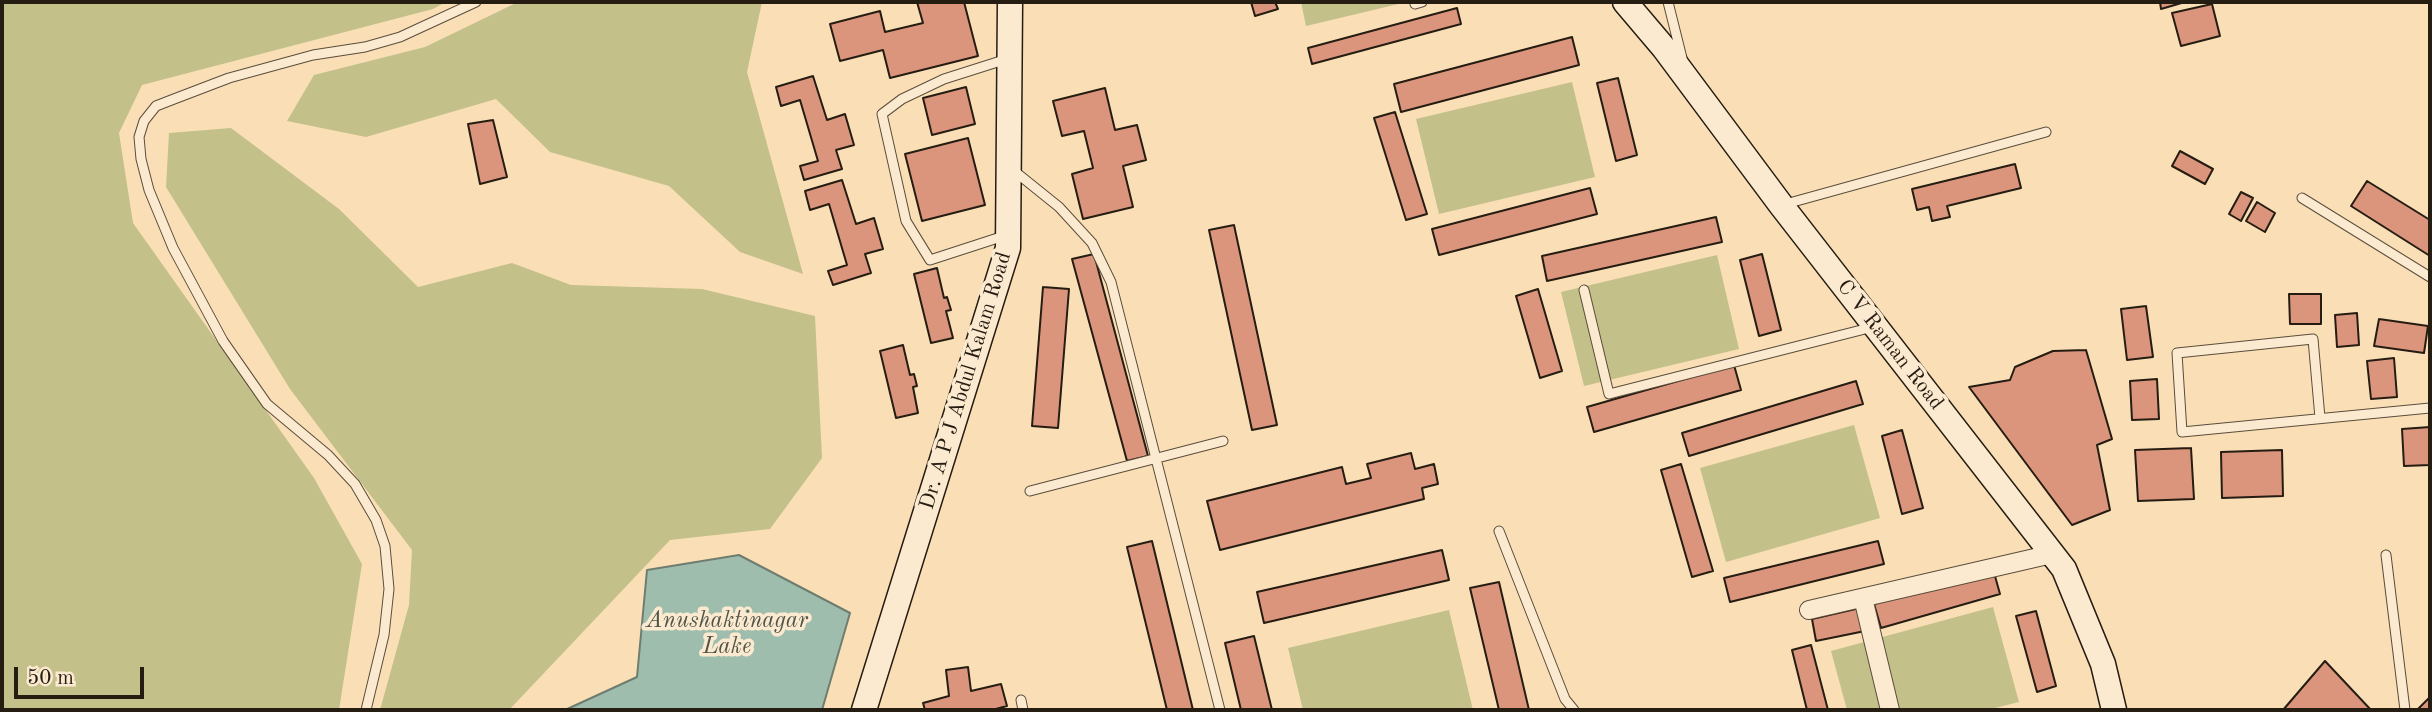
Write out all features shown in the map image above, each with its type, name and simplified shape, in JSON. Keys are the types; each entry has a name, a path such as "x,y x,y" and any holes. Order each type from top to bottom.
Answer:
{"street":[{"name":"Dr. A P J Abdul Kalam Road","path":"864,710 1008,248 1010,2"},
{"name":"C V Raman Road","path":"1625,2 1686,77 1781,205 2064,569 2103,664 2114,710"},
{"path":"1809,610 2052,554"},
{"path":"1863,598 1890,710"}],"lane":[{"path":"366,710 384,635 389,589 384,546 376,520 355,484 267,404 223,341 163,225 149,190 141,159 139,137 144,121 156,106 241,75 313,55 365,47 400,37 476,2"},
{"path":"1668,2 1686,77"},
{"path":"1008,234 930,260 906,220 882,114 902,99 944,79 1009,58"},
{"path":"1781,205 2046,132"},
{"path":"1007,165 1059,207 1092,243 1111,282 1220,710"},
{"path":"2302,198 2430,277"},
{"path":"1584,290 1609,394 1875,326"},
{"path":"2320,418 2313,339 2177,353 2182,432 2430,408"},
{"path":"1030,491 1223,440"},
{"path":"1499,531 1565,699 1574,710"},
{"path":"2386,555 2405,710"}],"shaded area":[{"path":"2,2 446,2 433,9 142,85 119,133 133,223 314,478 362,564 339,710 2,710"},
{"path":"518,2 762,2 747,72 803,274 740,252 669,186 550,152 496,99 366,137 287,121 314,75 425,47"},
{"path":"1301,2 1407,2 1306,26"},
{"path":"1572,82 1595,177 1439,214 1416,119"},
{"path":"231,128 339,209 418,287 512,263 571,285 702,289 815,316 822,458 770,529 670,540 509,710 380,710 409,605 412,550 290,389 166,187 169,133"},
{"path":"1717,255 1739,349 1584,386 1561,292"},
{"path":"1854,425 1880,518 1726,562 1700,468"},
{"path":"1993,607 2019,702 1987,710 1847,710 1831,651"},
{"path":"1449,610 1473,710 1303,710 1288,648"}],"water":[{"name":"Anushaktinagar Lake","path":"739,555 850,613 822,710 565,710 637,677 647,570"}],"building":[{"path":"917,2 964,2 978,56 890,78 883,50 840,61 830,24 880,11 885,32 923,23"},
{"path":"1251,2 1275,2 1278,9 1255,16"},
{"path":"2160,2 2185,2 2161,9"},
{"path":"2212,4 2220,36 2181,46 2172,13"},
{"path":"1457,8 1461,24 1312,64 1308,48"},
{"path":"1572,37 1579,65 1401,112 1394,84"},
{"path":"813,76 827,120 845,114 854,145 836,150 842,169 804,180 800,166 818,161 800,100 781,106 776,87"},
{"path":"1618,78 1637,155 1616,161 1597,83"},
{"path":"966,87 975,124 932,135 923,98"},
{"path":"1105,88 1115,130 1137,125 1146,160 1123,166 1133,207 1083,219 1072,174 1093,168 1084,131 1062,136 1053,101"},
{"path":"1395,112 1427,214 1406,220 1374,118"},
{"path":"493,120 507,177 480,184 468,124"},
{"path":"968,138 985,205 922,221 905,154"},
{"path":"2180,151 2213,169 2205,184 2172,166"},
{"path":"2015,164 2021,188 1947,206 1950,217 1932,221 1929,207 1917,210 1912,189"},
{"path":"842,180 856,224 874,218 883,249 865,254 871,273 833,285 828,271 847,265 829,204 810,210 805,191"},
{"path":"2367,181 2430,220 2430,256 2351,206"},
{"path":"1590,188 1597,214 1439,255 1432,229"},
{"path":"2241,192 2253,198 2241,221 2229,214"},
{"path":"2257,202 2275,213 2265,232 2246,221"},
{"path":"1716,217 1722,242 1547,281 1542,256"},
{"path":"1234,225 1277,425 1252,430 1209,230"},
{"path":"1094,254 1148,456 1127,461 1072,259"},
{"path":"1762,254 1781,330 1759,336 1740,260"},
{"path":"937,268 944,298 947,297 951,310 946,311 953,338 931,343 914,274"},
{"path":"1043,287 1069,289 1058,428 1032,426"},
{"path":"1538,289 1562,371 1540,378 1516,296"},
{"path":"2289,294 2321,294 2321,324 2290,324"},
{"path":"2146,306 2153,357 2127,360 2121,309"},
{"path":"2357,313 2359,345 2337,347 2335,315"},
{"path":"2379,319 2428,326 2424,353 2374,346"},
{"path":"903,345 910,375 914,374 917,386 913,387 918,413 896,418 880,351"},
{"path":"2086,350 2112,439 2097,445 2110,510 2072,525 1969,387 2010,380 2015,367 2053,351"},
{"path":"2394,358 2397,397 2371,399 2367,361"},
{"path":"1734,365 1741,390 1594,432 1587,407"},
{"path":"2157,379 2159,419 2132,420 2130,381"},
{"path":"1856,381 1863,404 1689,456 1682,433"},
{"path":"2430,427 2430,465 2404,466 2402,429"},
{"path":"1902,430 1923,508 1902,514 1882,436"},
{"path":"2191,448 2194,499 2138,501 2135,450"},
{"path":"2282,450 2283,496 2222,498 2221,452"},
{"path":"1411,453 1415,469 1434,464 1438,484 1422,488 1424,499 1220,550 1207,501 1342,467 1346,484 1371,478 1367,464"},
{"path":"1681,464 1713,571 1692,577 1661,470"},
{"path":"1152,541 1193,710 1167,710 1127,547"},
{"path":"1878,541 1884,564 1730,602 1724,578"},
{"path":"1442,550 1449,580 1264,623 1257,592"},
{"path":"1993,569 2000,594 1881,628 1874,604"},
{"path":"1499,582 1529,710 1499,710 1470,588"},
{"path":"1860,608 1865,631 1816,641 1812,619"},
{"path":"2036,611 2056,686 2037,692 2016,616"},
{"path":"1254,636 1272,710 1241,710 1225,643"},
{"path":"1811,645 1828,710 1807,710 1792,650"},
{"path":"2325,661 2371,710 2283,710"},
{"path":"968,667 971,691 1001,684 1007,706 992,710 925,710 923,703 949,696 946,670"},
{"path":"2430,697 2430,710 2417,710"}]}
